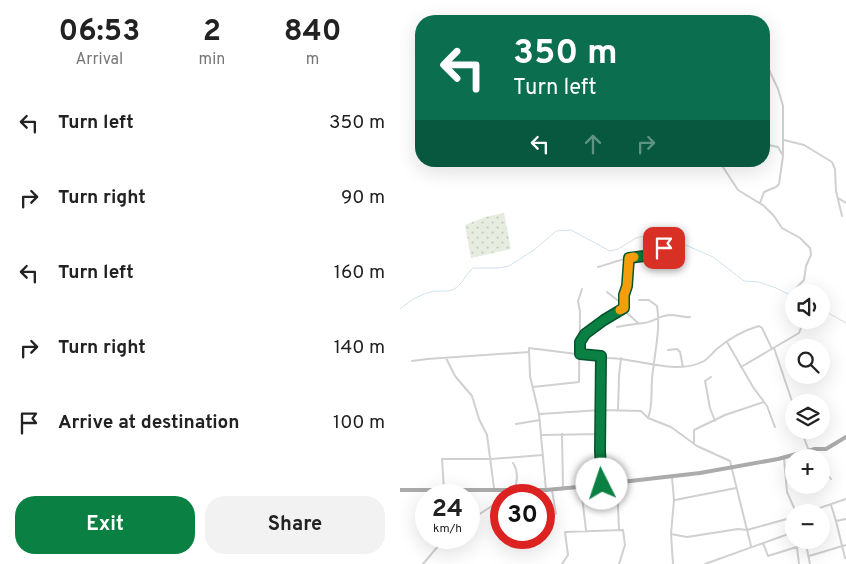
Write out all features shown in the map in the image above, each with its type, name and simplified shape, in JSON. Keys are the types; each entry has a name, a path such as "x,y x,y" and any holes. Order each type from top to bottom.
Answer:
{"main road":[{"path":"826,449 846,437"},
{"path":"555,490 731,468 784,458"},
{"path":"400,490 415,490"}],"street":[{"path":"760,203 764,192 778,186 783,156 784,140 781,97 770,70"},
{"path":"784,140 804,145 832,162 835,169 842,216"},
{"path":"770,145 778,147 783,156"},
{"path":"723,167 738,190 760,203 774,216 782,228 800,238 810,248 811,255 806,266 804,280 800,284"},
{"path":"838,198 846,203"},
{"path":"598,267 629,258 652,255 664,248 671,240"},
{"path":"624,308 629,258"},
{"path":"532,387 580,382 580,312 578,301 582,288"},
{"path":"607,292 638,323"},
{"path":"639,300 649,300 657,306 660,328 656,338 651,410 648,418"},
{"path":"580,342 588,330 624,308"},
{"path":"617,327 646,323 659,317 672,315 682,318 690,317"},
{"path":"545,484 540,420 530,376 528,348 621,358 654,366 683,367 704,361 716,349 759,326 773,348 789,394"},
{"path":"741,367 799,333 800,329"},
{"path":"728,342 741,367 764,402 775,427"},
{"path":"668,350 677,349 680,352 683,367"},
{"path":"412,361 528,352"},
{"path":"601,356 602,484"},
{"path":"446,358 455,376 472,396 479,419 487,435 494,484"},
{"path":"618,410 621,358"},
{"path":"711,377 705,381 715,420"},
{"path":"694,444 694,430 725,415 764,402"},
{"path":"539,414 601,410 641,411 648,418 671,427 694,444 730,461 751,546"},
{"path":"516,424 540,420"},
{"path":"562,434 563,489"},
{"path":"541,435 601,434"},
{"path":"444,484 442,459 491,459 543,455"},
{"path":"784,458 788,492 793,504"},
{"path":"513,463 517,469 515,484"},
{"path":"672,476 674,500 671,534 673,564"},
{"path":"616,482 619,530"},
{"path":"581,487 586,530"},
{"path":"674,500 736,488"},
{"path":"846,499 831,504 841,546 846,558"},
{"path":"555,508 556,514"},
{"path":"671,534 686,537 738,529 747,530 785,519"},
{"path":"836,521 846,519"},
{"path":"562,564 568,555 565,532 623,530 625,545 619,564"},
{"path":"705,564 785,535"},
{"path":"764,543 768,556 791,549"},
{"path":"809,556 846,546"},
{"path":"423,564 436,549"},
{"path":"797,549 799,564"},
{"path":"807,549 810,564"}],"shaded area":[{"path":"504,213 511,249 471,258 465,225 485,217"}],"waterway":[{"path":"400,309 412,300 425,294 454,289 473,268 509,266 534,250 556,231 571,230 610,251 618,249 636,238 652,234 681,243 713,257 744,281 759,282 785,292"},
{"path":"830,314 846,323"}],"slow traffic":[{"path":"620,310 624,308 625,304 624,295 627,286 629,258 634,257"}],"route":[{"path":"602,484 600,451 601,356 580,354 580,342 588,330 624,308 629,258 652,255 664,248"}]}
